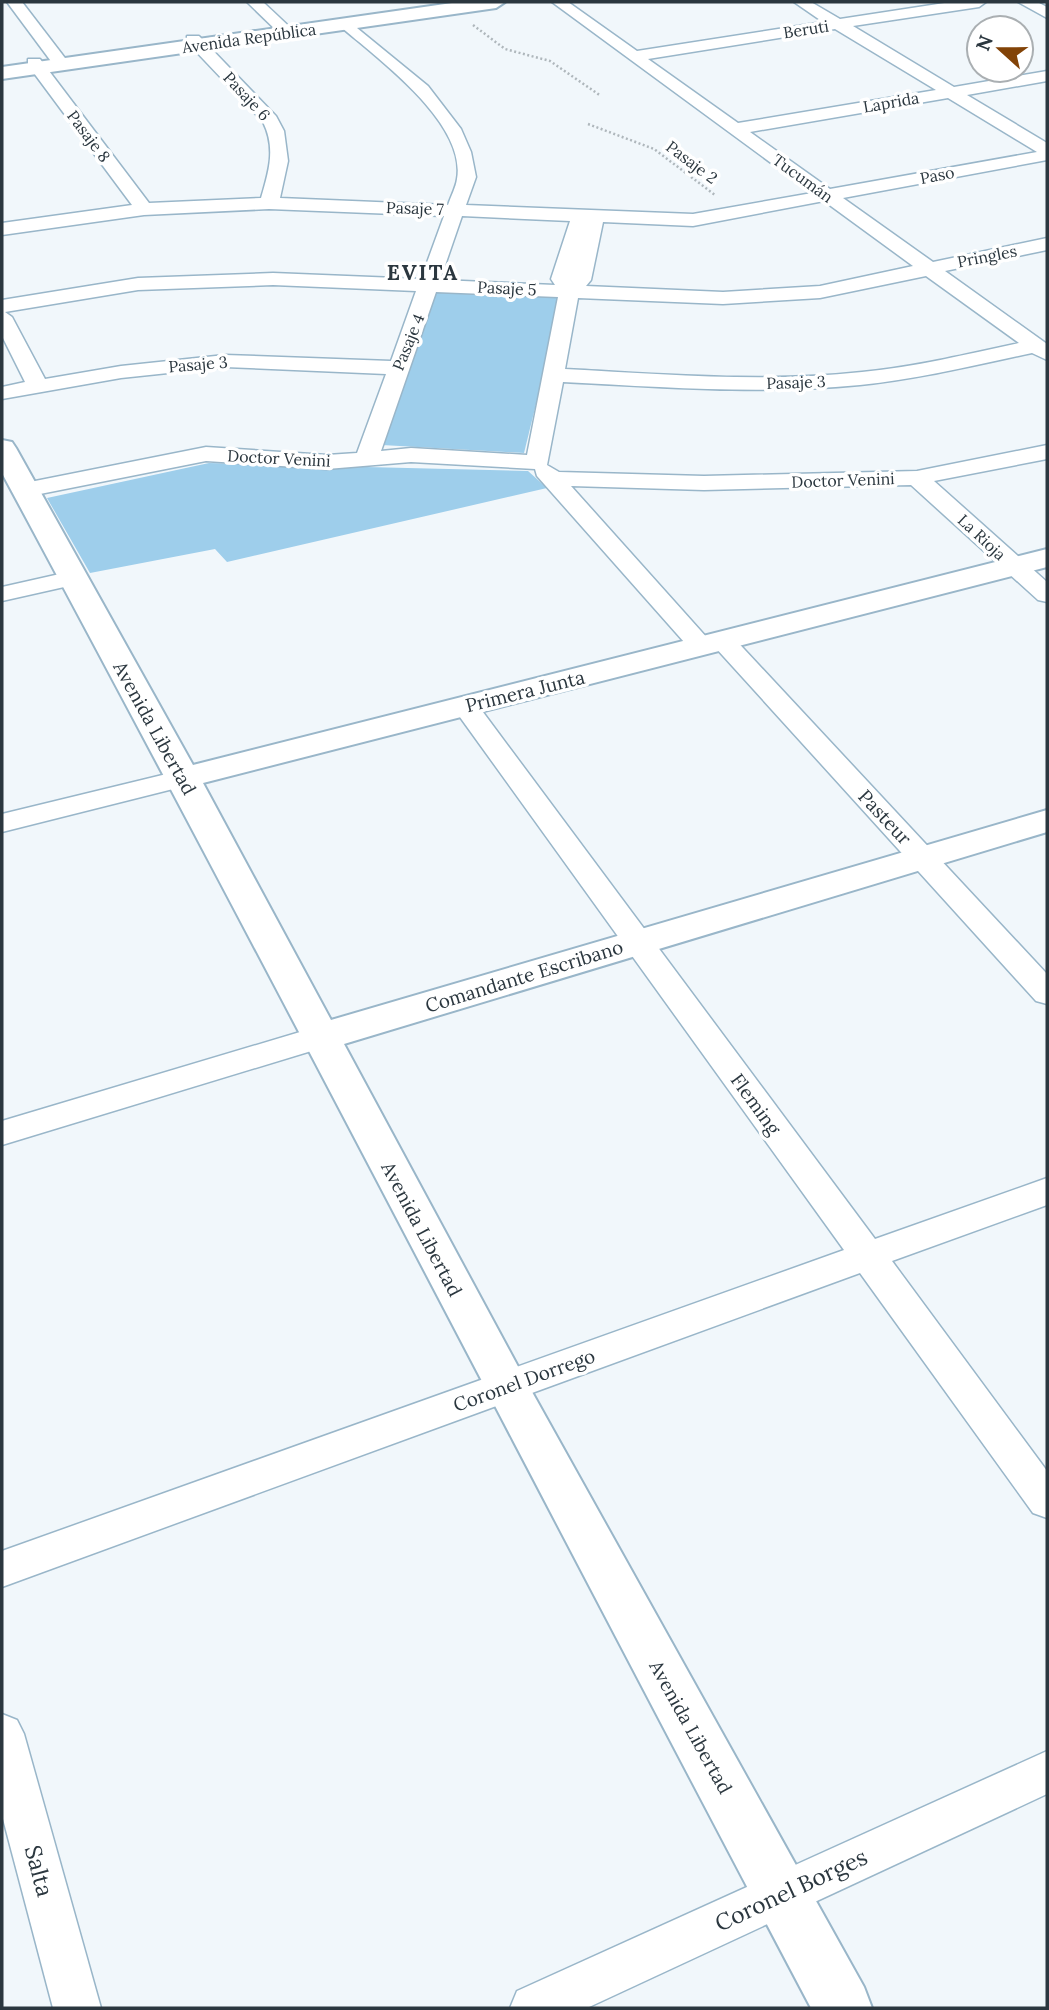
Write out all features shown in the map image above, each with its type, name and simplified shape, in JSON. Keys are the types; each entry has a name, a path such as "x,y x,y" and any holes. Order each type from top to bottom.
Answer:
{"main road":[{"name":"Avenida República","path":"2,66 59,62 452,5 490,2"},
{"name":"Avenida República","path":"284,29 346,23 452,5"},
{"name":"Avenida República","path":"2,73 36,65"},
{"name":"Avenida Libertad","path":"2,448 183,778 506,1387 843,2008"},
{"name":"Primera Junta","path":"183,778 1047,558"},
{"name":"Comandante Escribano","path":"320,1037 1047,821"}],"street":[{"path":"14,2 59,62"},
{"path":"254,2 284,29"},
{"name":"Tucumán","path":"559,2 1041,350"},
{"path":"801,2 1047,153"},
{"name":"Beruti","path":"634,56 979,2"},
{"path":"1026,2 1047,13"},
{"name":"Pasaje 4","path":"346,23 441,109 457,136 466,161 467,177 431,285 397,368 366,460"},
{"name":"Pasaje 6","path":"195,42 270,120 279,134 281,152 269,204"},
{"name":"Pasaje 8","path":"36,65 144,209"},
{"name":"Laprida","path":"735,129 1047,76"},
{"name":"Paso","path":"834,200 1047,153"},
{"path":"693,220 740,222 834,200"},
{"name":"Pasaje 7","path":"2,229 144,209 269,204 693,220 834,200"},
{"path":"545,470 554,374 569,291 581,280 595,224 587,216"},
{"name":"Pringles","path":"927,267 1047,244"},
{"name":"Pasaje 5","path":"2,306 127,286 180,281 273,279 766,297 820,292 927,267"},
{"path":"2,317 38,386"},
{"name":"Pasaje 3","path":"554,374 739,384 837,381 1041,350"},
{"name":"Pasaje 3","path":"2,393 121,372 225,360 397,368"},
{"name":"Doctor Venini","path":"25,490 206,454 327,462 411,455 545,470 718,483 917,478 1047,452"},
{"name":"Pasteur","path":"545,470 923,858 1047,993"},
{"name":"La Rioja","path":"917,478 1047,595"},
{"path":"2,594 73,578"},
{"name":"Fleming","path":"465,706 1047,1501"},
{"name":"Primera Junta","path":"2,823 183,778"},
{"name":"Comandante Escribano","path":"2,1133 320,1037"},
{"name":"Coronel Dorrego","path":"2,1569 1047,1191"},
{"name":"Salta","path":"2,1734 77,2008"},
{"name":"Coronel Borges","path":"534,2008 1047,1772"}],"path":[{"path":"452,5 505,49 550,61 601,96"},
{"name":"Pasaje 2","path":"588,124 654,149 737,212"}],"shaded area":[{"path":"436,291 562,298 524,453 382,445"},
{"path":"209,463 528,471 547,488 227,562 215,549 90,573 47,498"}],"district":[{"name":"EVITA","path":"423,273"}]}
